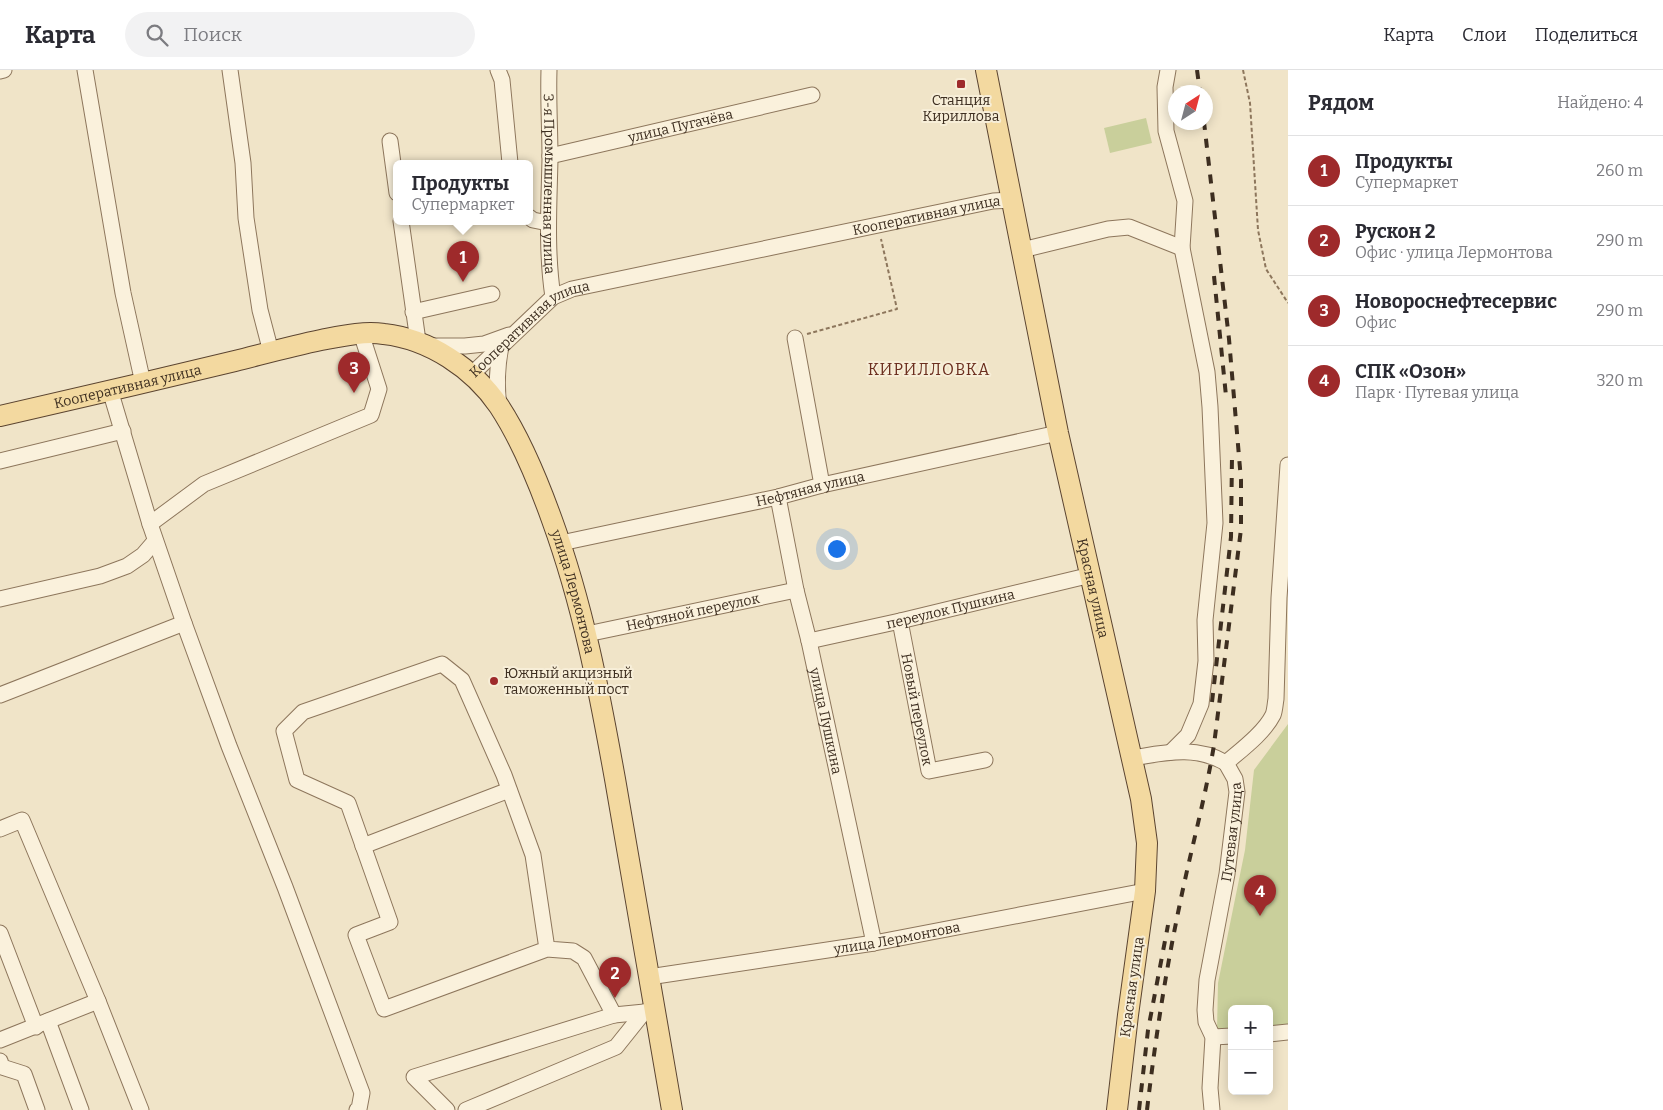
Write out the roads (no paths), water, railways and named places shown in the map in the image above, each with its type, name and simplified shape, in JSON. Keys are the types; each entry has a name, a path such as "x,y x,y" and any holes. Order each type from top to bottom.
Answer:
{"main road":[{"name":"Красная улица","path":"986,70 1058,432 1132,758 1147,843 1145,891 1117,1110"},
{"name":"Кооперативная улица","path":"0,416 271,352 361,333 381,333 422,344 450,359 472,375"},
{"name":"улица Лермонтова","path":"472,375 488,391 499,406 524,452 542,492 588,634 649,977 649,1012 672,1110"}],"street":[{"path":"0,71 4,70"},
{"path":"85,70 123,293 143,383"},
{"path":"230,70 243,163 246,218 260,310 271,352"},
{"path":"498,70 502,80 510,160"},
{"name":"3-я Промышленная улица","path":"549,70 550,156 548,223 550,279 553,297"},
{"path":"1168,70 1165,87 1166,131 1186,201 1182,248 1207,372 1215,522 1205,620 1206,661 1201,704 1188,735 1171,752"},
{"name":"улица Пугачёва","path":"550,156 812,95"},
{"path":"390,141 393,163"},
{"name":"Кооперативная улица","path":"472,375 553,297 587,284 993,202 1012,200"},
{"path":"533,220 548,223"},
{"path":"402,225 413,312 422,344 465,346 484,344 515,332"},
{"path":"1022,250 1108,229 1129,227 1182,248"},
{"path":"413,312 492,294"},
{"path":"150,524 204,484 371,415 379,389 361,333"},
{"path":"795,338 822,485"},
{"path":"499,406 496,385 501,346"},
{"path":"110,390 155,541 184,623 362,1093 359,1109 357,1110"},
{"path":"0,461 123,431"},
{"name":"Нефтяная улица","path":"560,543 778,497 822,485 1058,432"},
{"name":"Путевая улица","path":"1212,1110 1210,1088 1213,1037 1206,1022 1206,980 1227,874 1237,792 1235,779 1226,763 1267,724 1274,713 1288,465"},
{"name":"улица Пушкина","path":"778,497 796,590 809,641 874,943"},
{"path":"0,599 100,576 127,566 143,555 155,541"},
{"name":"переулок Пушкина","path":"809,641 900,622 1091,575"},
{"name":"Нефтяной переулок","path":"588,634 796,590"},
{"name":"Новый переулок","path":"900,622 930,771 985,760"},
{"path":"0,694 184,623"},
{"path":"548,949 533,855 504,775 462,680 442,664 302,712 284,731 297,780 348,803 390,922 356,935 384,1009 548,949 573,951 584,958 614,1015"},
{"path":"1132,758 1187,751 1219,759 1226,763"},
{"path":"363,846 510,790"},
{"path":"0,829 22,820 98,1001 141,1110"},
{"name":"улица Лермонтова","path":"649,977 874,943 1145,891"},
{"path":"0,933 81,1110"},
{"path":"0,1040 98,1001"},
{"path":"447,1110 414,1077 614,1015 649,1012"},
{"path":"466,1110 616,1047 649,1012"},
{"path":"1273,1034 1288,1032"},
{"path":"1213,1037 1228,1036"},
{"path":"0,1061 2,1068 24,1074 37,1110"}],"railway":[{"path":"1197,70 1199,85"},
{"path":"1147,1110 1169,958 1214,745 1241,529 1241,480 1229,339 1205,130"},
{"path":"1214,276 1226,396"},
{"path":"1212,702 1231,537 1232,456"},
{"path":"1139,1110 1148,1030 1168,925"}],"place":[{"name":"Станция Кириллова","path":"961,84"},
{"name":"Продукты","path":"463,282"},
{"name":"Новороснефтесервис","path":"354,393"},
{"name":"Южный акцизный таможенный пост","path":"494,681"},
{"name":"СПК «Озон»","path":"1260,916"},
{"name":"Рускон 2","path":"615,998"}],"district":[{"name":"КИРИЛЛОВКА","path":"929,369"}]}
